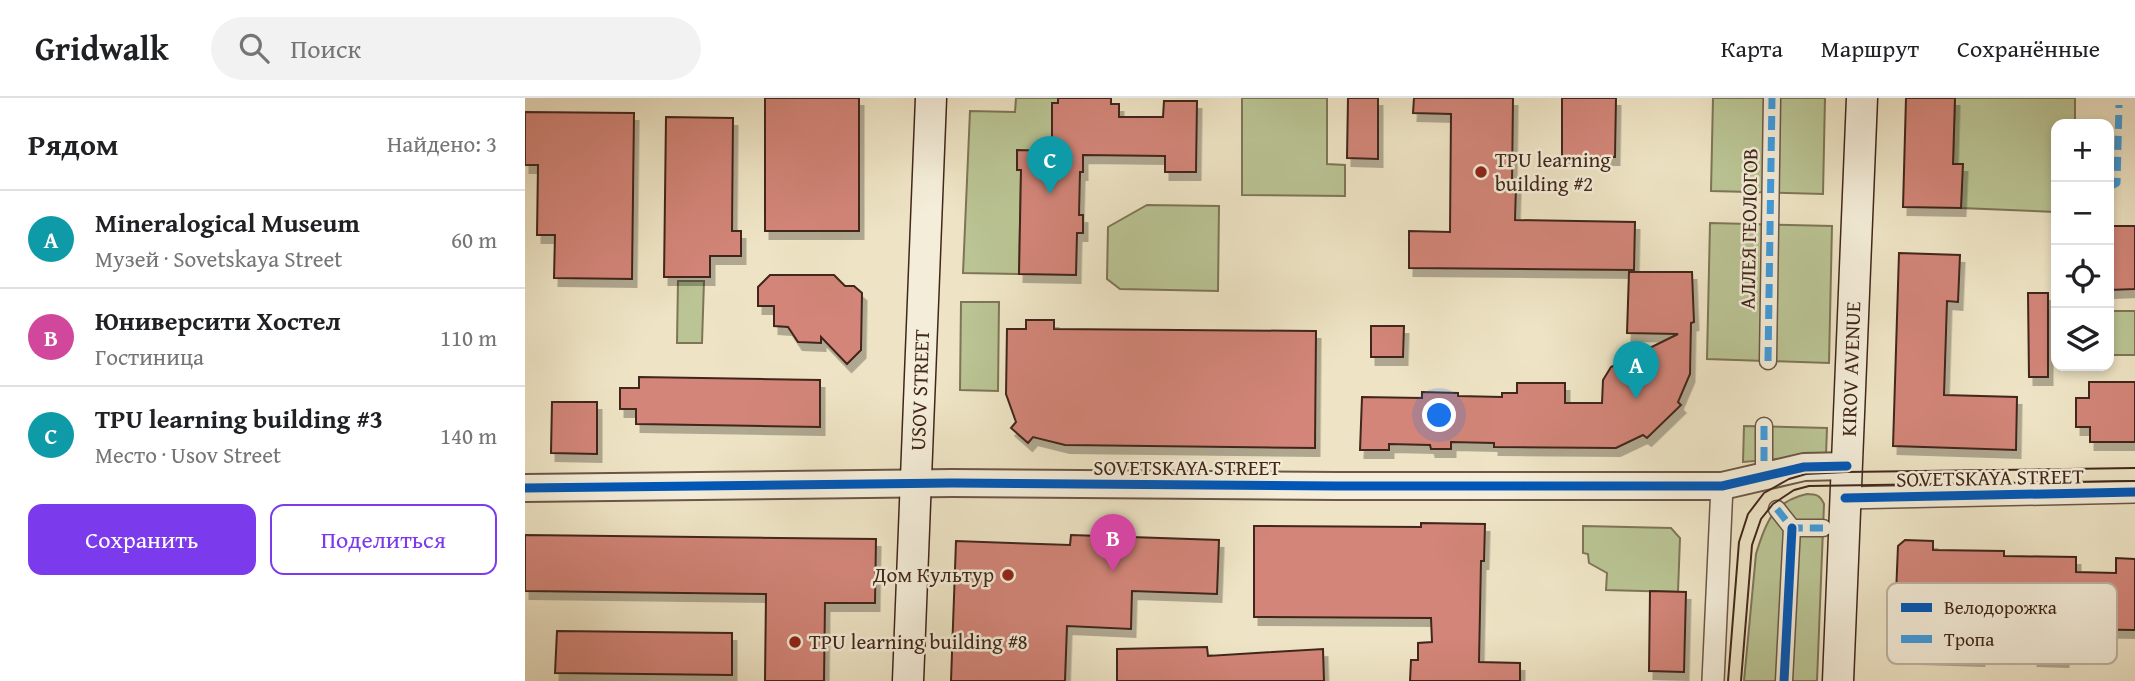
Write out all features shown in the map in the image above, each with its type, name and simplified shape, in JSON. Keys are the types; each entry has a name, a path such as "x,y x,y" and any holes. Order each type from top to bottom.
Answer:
{"main road":[{"name":"USOV STREET","path":"908,681 931,98"},
{"name":"KIROV AVENUE","path":"1838,681 1863,98"}],"street":[{"name":"АЛЛЕЯ ГЕОЛОГОВ","path":"1768,361 1772,98"},
{"path":"1764,426 1764,464"},
{"name":"SOVETSKAYA STREET","path":"525,488 916,484 1722,486 1804,467 1847,466"},
{"path":"1713,681 1722,486"},
{"name":"SOVETSKAYA STREET","path":"1845,498 2135,492"},
{"path":"1777,509 1792,528 1784,681"},
{"path":"1792,528 1823,528"}],"green space":[{"path":"1016,98 1058,98 1058,103 1052,104 1054,151 1017,151 1017,169 1021,170 1019,274 963,273 970,111 1015,112"},
{"path":"1242,98 1327,98 1327,164 1345,165 1345,196 1242,195"},
{"path":"1713,98 1825,98 1823,194 1711,191"},
{"path":"1955,98 2075,98 2075,119 2051,119 2051,212 1961,208 1962,164 1953,164"},
{"path":"1147,205 1219,206 1218,291 1120,289 1107,279 1108,227"},
{"path":"1710,223 1832,226 1829,363 1707,359"},
{"path":"678,281 704,281 702,343 677,343"},
{"path":"961,302 999,302 998,391 960,390"},
{"path":"2114,311 2135,311 2135,355 2114,355"},
{"path":"1744,426 1827,428 1826,455 1743,462"},
{"path":"1807,494 1817,496 1824,504 1817,681 1744,681 1759,543 1778,508 1795,497"},
{"path":"1583,526 1671,528 1680,538 1678,592 1606,590 1607,573 1589,563 1588,554 1583,553"}],"building":[{"path":"765,98 859,98 859,231 765,231"},
{"path":"1058,98 1111,98 1111,104 1119,104 1119,117 1163,117 1164,101 1197,101 1196,172 1165,172 1165,156 1083,155 1079,215 1083,215 1083,233 1077,233 1076,275 1019,274 1021,170 1017,170 1017,150 1052,151 1052,103 1058,103"},
{"path":"1348,98 1378,98 1378,159 1347,158"},
{"name":"TPU learning building #2","path":"1414,98 1513,98 1512,186 1516,186 1515,220 1635,222 1634,270 1409,268 1409,231 1450,232 1451,114 1413,113"},
{"path":"1562,98 1616,98 1615,157 1562,157"},
{"path":"1906,98 1955,98 1953,164 1963,164 1961,208 1903,207"},
{"path":"525,112 634,113 632,279 554,278 555,235 537,235 538,165 525,165"},
{"path":"666,117 733,118 732,231 741,231 741,256 710,256 710,277 664,277"},
{"path":"2114,226 2135,226 2135,289 2114,290"},
{"path":"1899,253 1960,255 1958,302 1947,301 1944,395 2017,397 2016,450 1893,446"},
{"path":"1629,272 1692,272 1694,322 1691,323 1690,374 1678,402 1681,405 1647,438 1643,435 1616,448 1494,447 1494,443 1451,442 1451,449 1431,449 1430,445 1389,444 1389,450 1360,450 1362,397 1422,398 1422,392 1502,397 1502,393 1517,393 1517,383 1565,383 1565,403 1602,403 1603,380 1611,367 1678,334 1627,333"},
{"path":"770,275 834,275 845,286 854,286 862,293 861,350 847,364 821,337 821,343 798,342 788,327 774,326 774,306 758,306 758,287"},
{"path":"2028,293 2048,293 2048,377 2029,377"},
{"path":"1026,320 1054,320 1054,329 1316,331 1315,448 1065,445 1033,437 1028,443 1011,428 1016,422 1006,394 1007,329 1026,329"},
{"path":"1371,326 1404,326 1403,357 1371,357"},
{"path":"639,377 820,380 820,427 636,424 636,409 620,409 620,388 639,388"},
{"path":"2089,382 2135,382 2135,442 2090,442 2090,427 2076,427 2076,398 2089,398"},
{"path":"552,402 597,402 597,454 551,453"},
{"path":"1421,523 1485,524 1484,561 1481,561 1479,662 1520,663 1520,681 1410,681 1411,660 1418,660 1418,643 1432,642 1431,618 1254,617 1254,526 1421,527"},
{"name":"TPU learning building #8","path":"525,535 876,539 875,603 825,603 824,681 765,681 766,594 525,591"},
{"path":"1071,535 1219,540 1217,594 1132,591 1131,629 1067,626 1065,681 951,681 956,541 1070,545"},
{"path":"1905,540 1933,541 1933,550 2004,551 2004,556 2076,557 2076,572 2116,573 2116,558 2135,559 2135,630 2117,630 2117,583 1896,583 1898,546"},
{"path":"1650,591 1686,592 1684,672 1649,671"},
{"path":"557,631 732,633 732,675 555,673"},
{"path":"1207,647 1208,656 1323,649 1324,681 1117,681 1117,649"}],"tram line":[{"path":"1728,681 1739,542 1748,514 1764,493 1789,479 1806,474 1846,472 2135,468"},
{"path":"1741,681 1752,545 1761,519 1773,504 1794,490 1809,486 2135,481"}],"marked path":[{"path":"1768,361 1772,98"},
{"path":"2114,184 2117,183 2119,105"},
{"path":"1764,426 1764,464"},
{"path":"1777,509 1792,528 1823,528"}],"cycle path":[{"path":"525,488 952,483 1722,486 1804,467 1847,466"},
{"path":"1845,498 2135,492"},
{"path":"1784,681 1792,528"}],"place":[{"name":"TPU learning building #2","path":"1481,172"},
{"name":"TPU learning building #3","path":"1050,194"},
{"name":"Mineralogical Museum","path":"1636,399"},
{"name":"Юниверсити Хостел","path":"1113,572"},
{"name":"Дом Культур","path":"1008,575"},
{"name":"TPU learning building #8","path":"795,642"}]}
